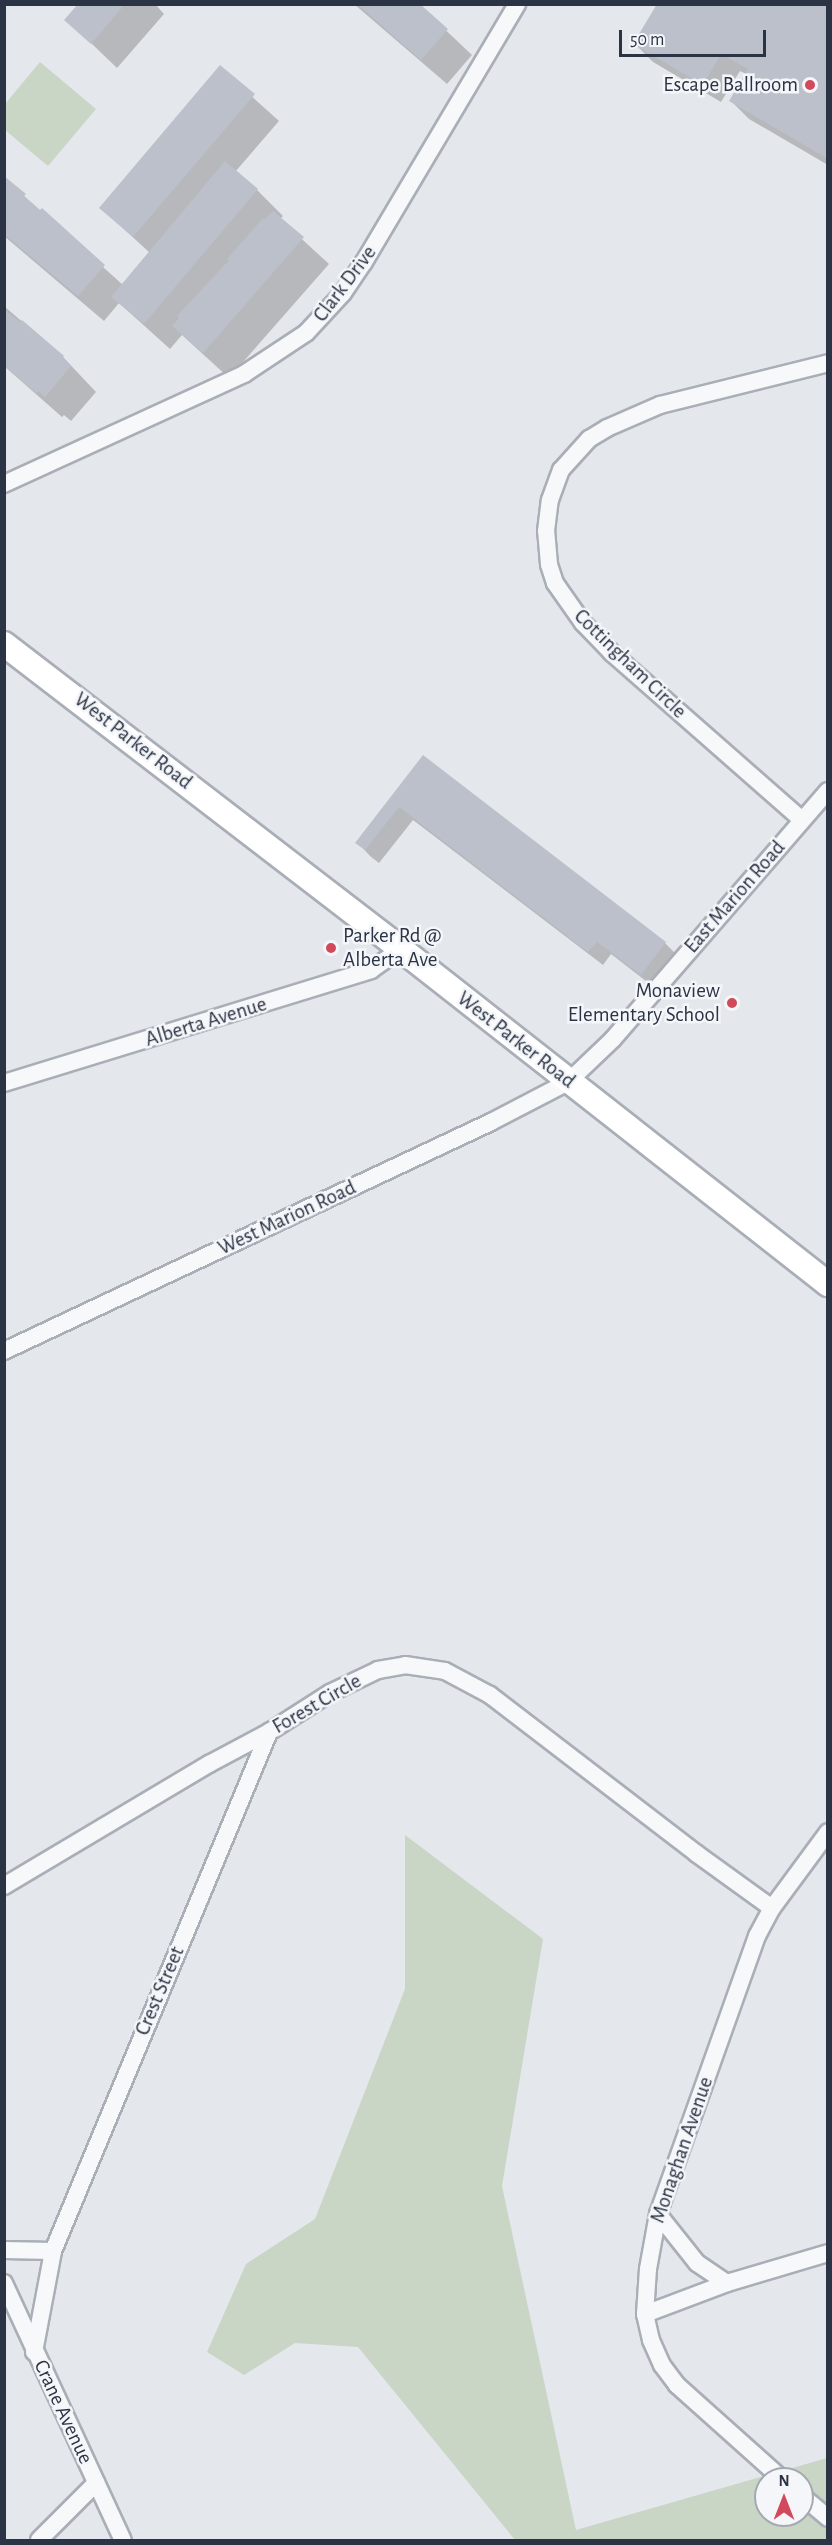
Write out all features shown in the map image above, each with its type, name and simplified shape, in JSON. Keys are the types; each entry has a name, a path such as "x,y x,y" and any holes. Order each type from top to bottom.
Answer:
{"street":[{"name":"Clark Drive","path":"4,484 244,374 306,333 344,293 364,262 517,4"},
{"name":"Cottingham Circle","path":"802,820 612,653 583,623 555,583 549,564 546,531 550,500 561,470 589,440 607,428 660,405 828,363"},
{"name":"West Parker Road","path":"4,644 401,949 828,1284"},
{"name":"East Marion Road","path":"568,1082 613,1040 828,791"},
{"name":"Alberta Avenue","path":"4,1083 371,970 401,949"},
{"name":"West Marion Road","path":"4,1351 491,1122 568,1082"},
{"name":"Forest Circle","path":"4,1886 209,1764 269,1732 330,1693 378,1670 405,1665 445,1671 490,1695 697,1854 772,1908"},
{"name":"Crest Street","path":"34,2352 53,2251 269,1732"},
{"name":"Monaghan Avenue","path":"769,2467 677,2385 662,2365 651,2340 645,2314 648,2269 658,2214 757,1936 772,1908 828,1832"},
{"path":"658,2214 697,2264 727,2283"},
{"path":"4,2250 53,2251"},
{"path":"645,2314 727,2283 828,2253"},
{"name":"Crane Avenue","path":"4,2283 123,2541"},
{"path":"39,2541 96,2483"},
{"path":"814,2506 828,2518"}],"green space":[{"path":"40,62 96,109 48,166 5,130 5,104"},
{"path":"405,1835 543,1939 502,2186 576,2530 754,2479 754,2527 814,2527 814,2467 796,2467 827,2458 827,2540 515,2540 358,2347 295,2343 244,2375 207,2352 246,2264 315,2219 405,1989"}],"building":[{"path":"78,4 125,4 91,44 64,20"},
{"path":"357,4 420,4 448,29 421,60"},
{"path":"657,4 828,4 828,159 729,101 748,69 721,54 703,85 633,44"},
{"path":"220,65 255,94 133,237 99,208"},
{"path":"225,161 258,189 144,324 111,297"},
{"path":"4,176 105,265 78,296 4,234"},
{"path":"273,211 304,237 203,353 172,326 179,318 177,316 229,260 227,259 263,218 265,219"},
{"path":"4,309 20,322 22,320 64,356 62,358 71,366 45,397 38,391 36,393 4,366"},
{"path":"423,755 666,942 641,975 597,942 588,952 399,807 365,850 355,843"}],"place":[{"name":"Escape Ballroom","path":"810,85"},
{"name":"Parker Rd @ Alberta Ave","path":"331,948"},
{"name":"Monaview Elementary School","path":"732,1003"}]}
